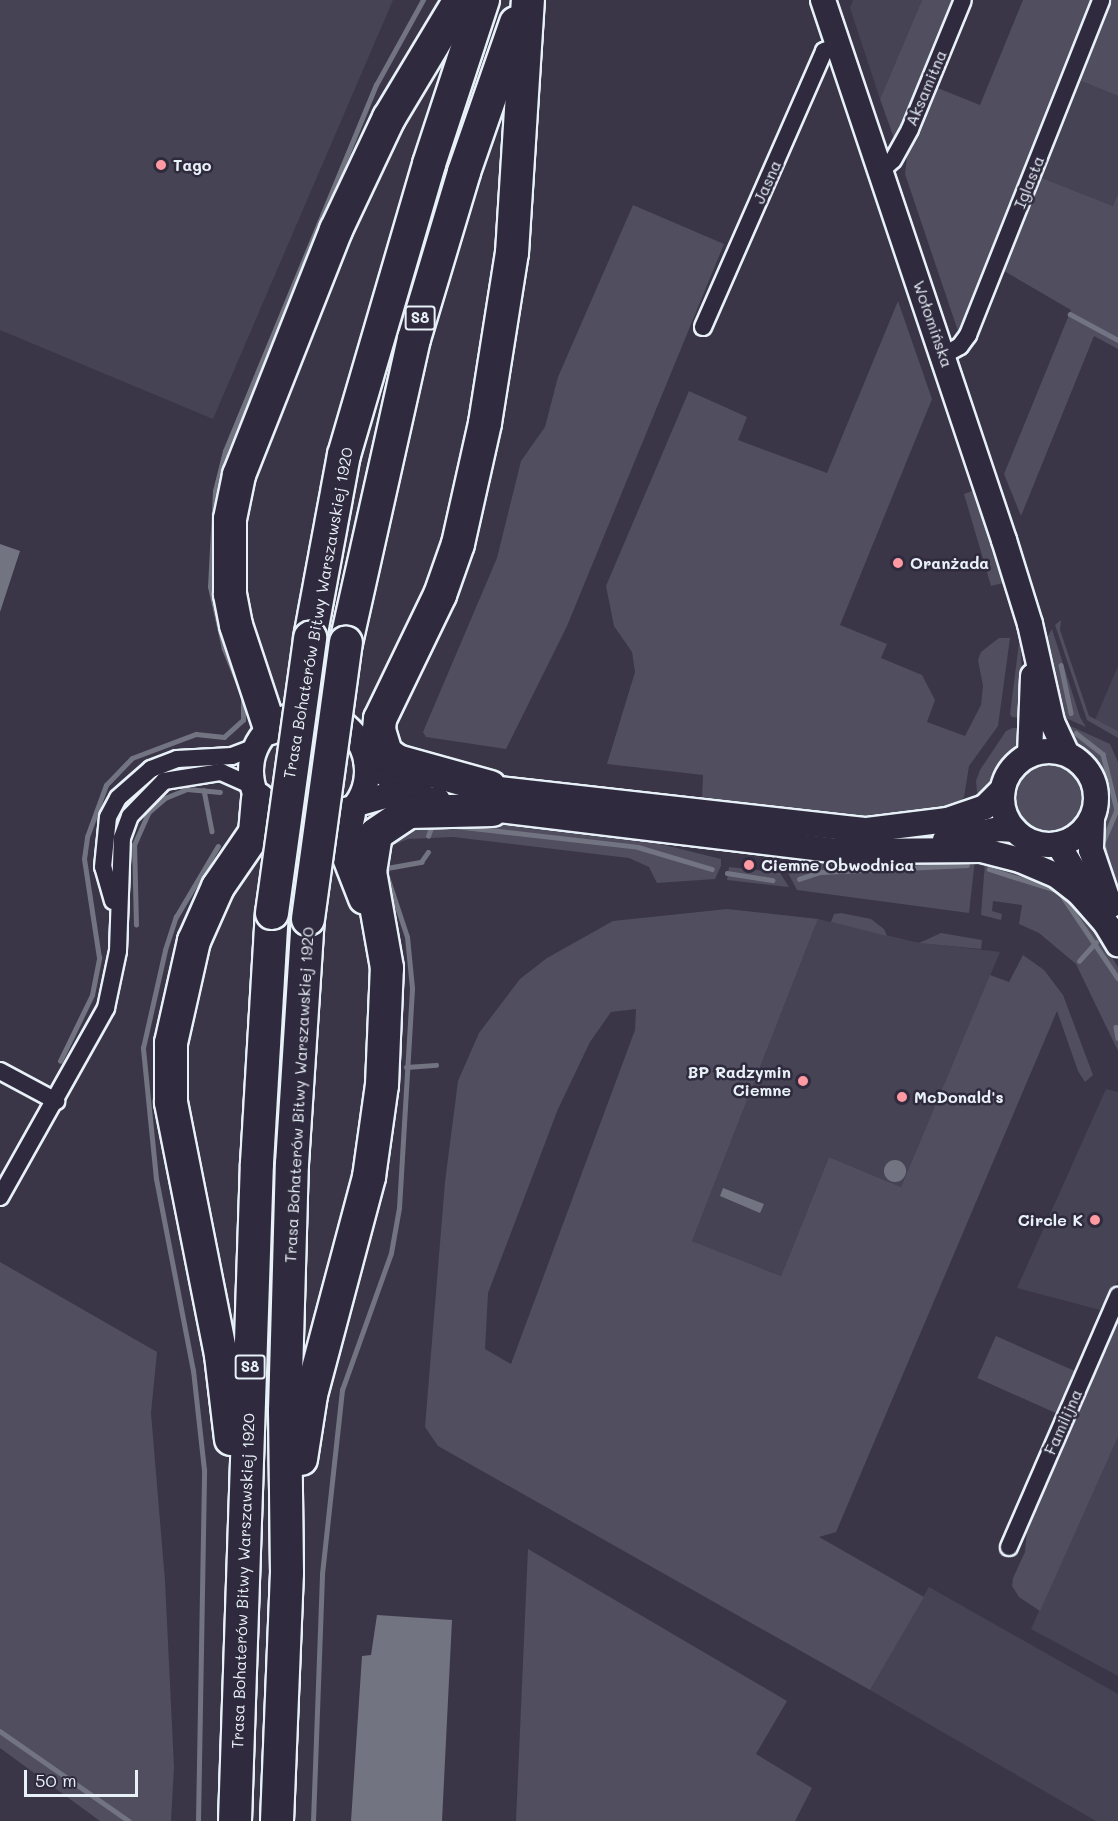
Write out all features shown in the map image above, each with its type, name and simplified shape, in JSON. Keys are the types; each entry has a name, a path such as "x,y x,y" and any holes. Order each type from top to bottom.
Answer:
{"highway":[{"path":"263,738 236,625 231,594 230,519 239,475 336,230 388,118 460,0"},
{"name":"Trasa Bohaterów Bitwy Warszawskiej 1920","path":"235,1821 260,1103 272,913 310,638 344,455 426,174 483,0"},
{"path":"491,799 386,753 380,742 380,719 414,653 458,544 485,423 512,253 526,0"},
{"name":"Trasa Bohaterów Bitwy Warszawskiej 1920","path":"277,1821 287,1573 285,1411 292,1176 308,919 346,643 414,339 464,172 526,0"},
{"path":"363,753 360,730 370,705 414,653"},
{"path":"243,1574 221,1355 178,1141 170,1075 173,1023 194,941 218,886 255,833 255,792"},
{"path":"287,1573 311,1395 369,1177 387,1027 387,968 370,872 376,834 409,812 491,799"},
{"path":"353,808 344,842 380,932"}],"main road":[{"name":"Wołomińska","path":"823,0 944,355 1017,580 1058,740 1067,754"},
{"name":"Wołomińska","path":"1030,754 1035,650"},
{"path":"1003,789 985,807 947,820 867,830 491,799 389,795 353,808 325,827 294,827 280,821 255,792 251,766 263,738 297,714 312,713 340,722 363,753 387,775 491,799 839,851 964,848 1046,869 1080,894 1115,931"},
{"path":"1015,831 1002,804 1003,789 1012,768 1030,754 1055,751 1067,754 1083,765 1093,781 1096,793 1091,849 1115,931"},
{"path":"353,808 367,776 363,753"},
{"path":"908,849 980,831 1015,831 1035,843 1058,844 1083,830 1092,818"},
{"path":"1058,844 1115,931"}],"street":[{"name":"Aksamitna","path":"881,171 893,160 910,129 963,0"},
{"name":"Iglasta","path":"944,355 960,346 968,335 1101,0"},
{"name":"Jasna","path":"703,327 824,51 838,46"},
{"path":"117,916 103,867 108,817 118,798 151,769 177,759 232,756 263,738"},
{"path":"0,1197 56,1101 106,1008 118,951 117,916 122,838 130,816 147,794 164,781 205,773 238,776 255,792"},
{"path":"0,1071 56,1101"},
{"name":"Familijna","path":"1008,1547 1118,1296"}],"shaded area":[{"name":"Tago","path":"0,0 393,0 213,419 0,330"},
{"path":"853,0 922,0 880,99 850,8"},
{"path":"922,0 956,0 896,144 880,99"},
{"path":"1023,0 1094,0 959,334 905,174 908,149 935,87 980,105"},
{"path":"1109,0 1118,0 1118,96 1076,79"},
{"path":"1076,79 1118,96 1118,194 1113,206 1037,176"},
{"path":"1037,176 1113,206 1118,194 1118,349 1094,336 1021,516 1004,474 1071,310 999,268 1028,209"},
{"path":"633,205 724,244 567,626 506,749 426,737 423,732 497,558 521,461 545,427 558,377"},
{"path":"898,301 932,399 840,625 887,644 881,658 922,675 935,700 927,722 965,736 981,705 983,686 978,660 981,652 999,638 1010,638 998,726 969,766 964,797 955,806 925,814 860,818 702,801 703,775 607,764 635,672 632,652 614,626 606,586 689,391 747,417 738,440 827,473"},
{"path":"975,490 1007,582 991,586 964,494"},
{"path":"1061,620 1060,630 1089,716 1118,731 1118,738 1087,720 1055,625"},
{"path":"1052,629 1080,717 1086,727 1061,716 1045,641"},
{"path":"1020,635 1024,718 1012,717 1010,714"},
{"path":"1118,666 1118,731 1095,720"},
{"path":"1068,725 1110,744 1118,762 1118,913 1098,835 1107,813 1107,786 1098,764 1069,741 1061,726"},
{"path":"1023,728 1020,742 999,766 987,792 978,801 976,781 980,770 1006,731"},
{"path":"1055,763 1068,769 1077,778 1081,784 1083,798 1081,812 1073,823 1062,831 1041,833 1023,823 1015,812 1013,791 1023,773 1034,765"},
{"path":"444,816 640,839 721,859 721,866 715,879 657,883 649,867 629,858 453,837 408,839 386,848 387,837"},
{"path":"955,855 975,859 969,913 797,890 788,873 820,862 880,864"},
{"path":"985,862 1041,877 1063,889 1092,925 1118,967 1118,1051 1076,964 1039,933 1019,924 1022,905 993,901 992,911 1002,914 1001,920 981,915"},
{"path":"729,867 780,873 789,887 727,880"},
{"path":"727,909 818,919 692,1241 781,1276 829,1157 901,1187 990,975 1009,982 1023,955 1044,970 1063,995 1093,1075 1085,1082 1078,1071 1057,1011 836,1532 819,1537 924,1597 870,1690 438,1446 425,1427 445,1182 458,1081 479,1033 520,979 547,958 613,921","holes":["636,1009 635,1030 511,1364 485,1349 488,1293 558,1109 590,1042 611,1012"]},
{"path":"841,913 871,919 884,929 887,936 831,922 834,914"},
{"path":"818,919 915,942 1000,952 901,1187 829,1157 781,1276 692,1241"},
{"path":"941,933 982,940 981,949 919,943"},
{"path":"1106,1089 1118,1092 1118,1280 1104,1311 1017,1288"},
{"path":"0,1262 157,1352 151,1413 165,1581 174,1767 171,1821 100,1821 0,1748"},
{"path":"1118,1315 1118,1437 1040,1611 1019,1597 1012,1586 1013,1578 1025,1552 1028,1520"},
{"path":"996,1336 1078,1373 1060,1415 977,1378"},
{"path":"1118,1437 1118,1676 1031,1629"},
{"path":"528,1549 787,1701 756,1754 812,1788 795,1821 516,1821"},
{"path":"929,1587 1118,1694 1118,1821 1096,1821 870,1690"}],"water":[{"path":"0,544 20,551 0,612"},
{"path":"895,1160 903,1163 906,1171 903,1179 895,1182 887,1179 884,1171 887,1163"},
{"path":"723,1188 764,1204 760,1213 720,1196"},
{"path":"377,1615 452,1620 442,1821 351,1821 362,1656 371,1655"}],"waterway":[{"path":"60,1061 92,995 99,958 84,859 87,837 106,785 132,758 196,734 224,737 243,720 243,696 224,649 210,587 215,491 225,451 376,85 423,0"},
{"path":"1070,314 1118,340"},
{"path":"1061,665 1071,713"},
{"path":"1076,733 1103,754 1117,810 1103,843 1107,860"},
{"path":"136,925 134,845 149,812 165,798 187,789 220,792"},
{"path":"204,790 212,831"},
{"path":"428,836 432,825"},
{"path":"455,826 638,847 712,869"},
{"path":"198,1821 204,1470 193,1371 156,1179 143,1048 165,950 176,917 218,846"},
{"path":"313,1821 322,1574 342,1390 391,1253 399,1208 412,988 407,937 386,874 387,868 421,862 428,852"},
{"path":"799,879 821,872 967,865"},
{"path":"989,869 1059,891 1118,978"},
{"path":"727,873 772,880"},
{"path":"1079,961 1096,942"},
{"path":"1116,1027 1118,1038"},
{"path":"406,1067 436,1065"},
{"path":"0,1731 129,1821"}],"place":[{"name":"Tago","path":"161,165"},
{"name":"Oranżada","path":"898,563"},
{"name":"Ciemne Obwodnica","path":"749,865"},
{"name":"BP Radzymin Ciemne","path":"803,1081"},
{"name":"McDonald's","path":"902,1097"},
{"name":"Circle K","path":"1095,1220"}]}
